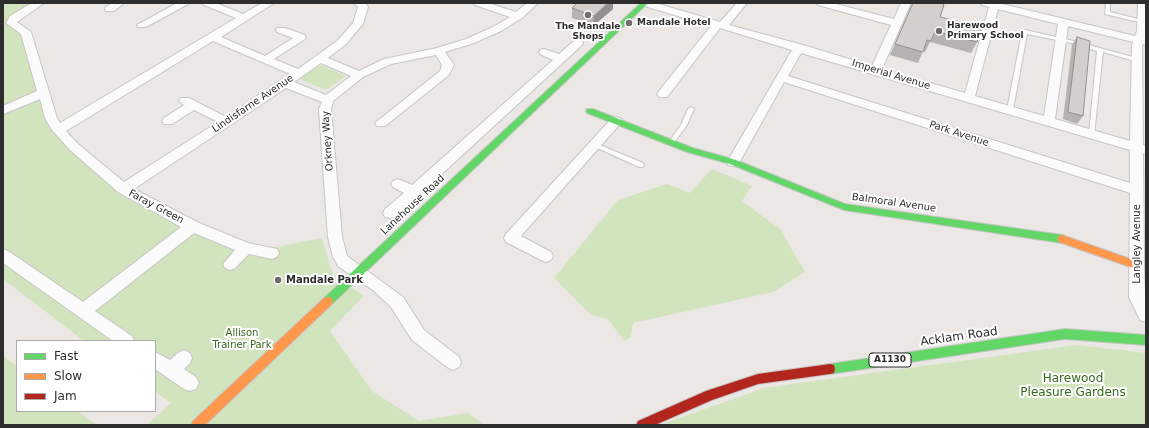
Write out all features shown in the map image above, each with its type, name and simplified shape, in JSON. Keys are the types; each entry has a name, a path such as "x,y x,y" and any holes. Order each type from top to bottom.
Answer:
{"street":[{"name":"Faray Green","path":"39,3 14,18 11,23 26,32 50,118 58,130 74,147 123,189 192,226 246,248 272,253"},
{"path":"110,9 119,3"},
{"path":"142,25 185,3"},
{"path":"207,3 244,18"},
{"path":"58,130 269,3"},
{"name":"Lindisfarne Avenue","path":"123,189 286,83 341,43 358,24 363,7 359,3"},
{"path":"478,3 518,16"},
{"name":"Orkney Way","path":"453,362 418,335 397,302 344,262 340,257 335,237 325,109 328,100 359,75 388,61 439,51 470,41 497,29 518,16 534,3"},
{"name":"Imperial Avenue","path":"645,3 721,24 1142,149"},
{"name":"Lanehouse Road","path":"197,425 645,3"},
{"path":"663,94 721,24 742,3"},
{"path":"821,3 897,23"},
{"path":"876,70 906,3"},
{"name":"Langley Avenue","path":"1143,3 1142,41 1137,46 1142,104 1142,149 1137,190 1136,265 1137,297 1146,315"},
{"path":"969,98 989,4 1142,41"},
{"path":"1049,121 1061,40 1062,22"},
{"path":"266,60 302,37 281,30"},
{"path":"214,37 299,74"},
{"path":"390,213 578,43"},
{"path":"733,162 799,47"},
{"path":"381,123 445,73 448,65 439,51"},
{"path":"544,52 561,59"},
{"path":"320,59 359,75"},
{"name":"Park Avenue","path":"782,78 1137,190"},
{"path":"286,83 328,100"},
{"path":"3,110 43,93"},
{"path":"168,121 189,103 227,122"},
{"path":"405,105 418,110"},
{"name":"Balmoral Avenue","path":"590,111 690,150 733,162 844,207 1058,238 1136,265"},
{"path":"494,119 514,127"},
{"path":"546,256 511,238 616,121"},
{"path":"398,184 414,192"},
{"path":"83,311 192,226"},
{"path":"230,264 246,248"},
{"path":"3,255 125,340"},
{"name":"Acklam Road","path":"642,425 710,395 758,379 1065,334 1146,340"},
{"path":"171,370 184,358"},
{"path":"156,361 190,384"}],"lane":[{"path":"1108,3 1107,13 1143,21"},
{"path":"1010,110 1025,32 1138,60"},
{"path":"1092,134 1100,50"},
{"path":"671,142 684,125 691,109"},
{"path":"595,145 641,165"}],"green space":[{"name":"Allison Trainer Park","path":"3,3 39,3 11,23 25,31 58,130 123,189 251,252 322,238 333,275 364,296 330,331 372,391 419,421 468,413 484,425 147,425 171,403 156,393 156,340 83,340 3,279"},
{"path":"320,65 346,76 326,90 299,79"},
{"path":"712,169 752,186 742,201 780,229 805,272 773,292 633,323 630,338 624,341 608,319 591,315 554,278 618,200 667,184 690,193"},
{"name":"Harewood Pleasure Gardens","path":"1077,345 1146,353 1146,425 660,425 764,388"},
{"path":"3,356 16,365 16,412 79,412 97,425 3,425"}],"building":[{"path":"577,3 608,3 594,16 572,8"},
{"path":"913,3 942,3 944,5 940,17 981,27 977,42 935,31 931,41 927,40 923,52 895,44"},
{"path":"1077,37 1090,41 1083,116 1068,112"}],"traffic: fast":[{"path":"328,301 645,3"},
{"path":"590,111 690,150 733,162 844,207 1062,239"},
{"path":"830,369 1065,334 1146,340"}],"traffic: slow":[{"path":"1062,239 1136,265"},
{"path":"197,425 328,301"}],"traffic: jam":[{"path":"642,425 710,395 758,379 830,369"}],"place":[{"name":"The Mandale Shops","path":"588,15"},
{"name":"Mandale Hotel","path":"629,23"},
{"name":"Harewood Primary School","path":"939,31"},
{"name":"Mandale Park","path":"278,280"}]}
